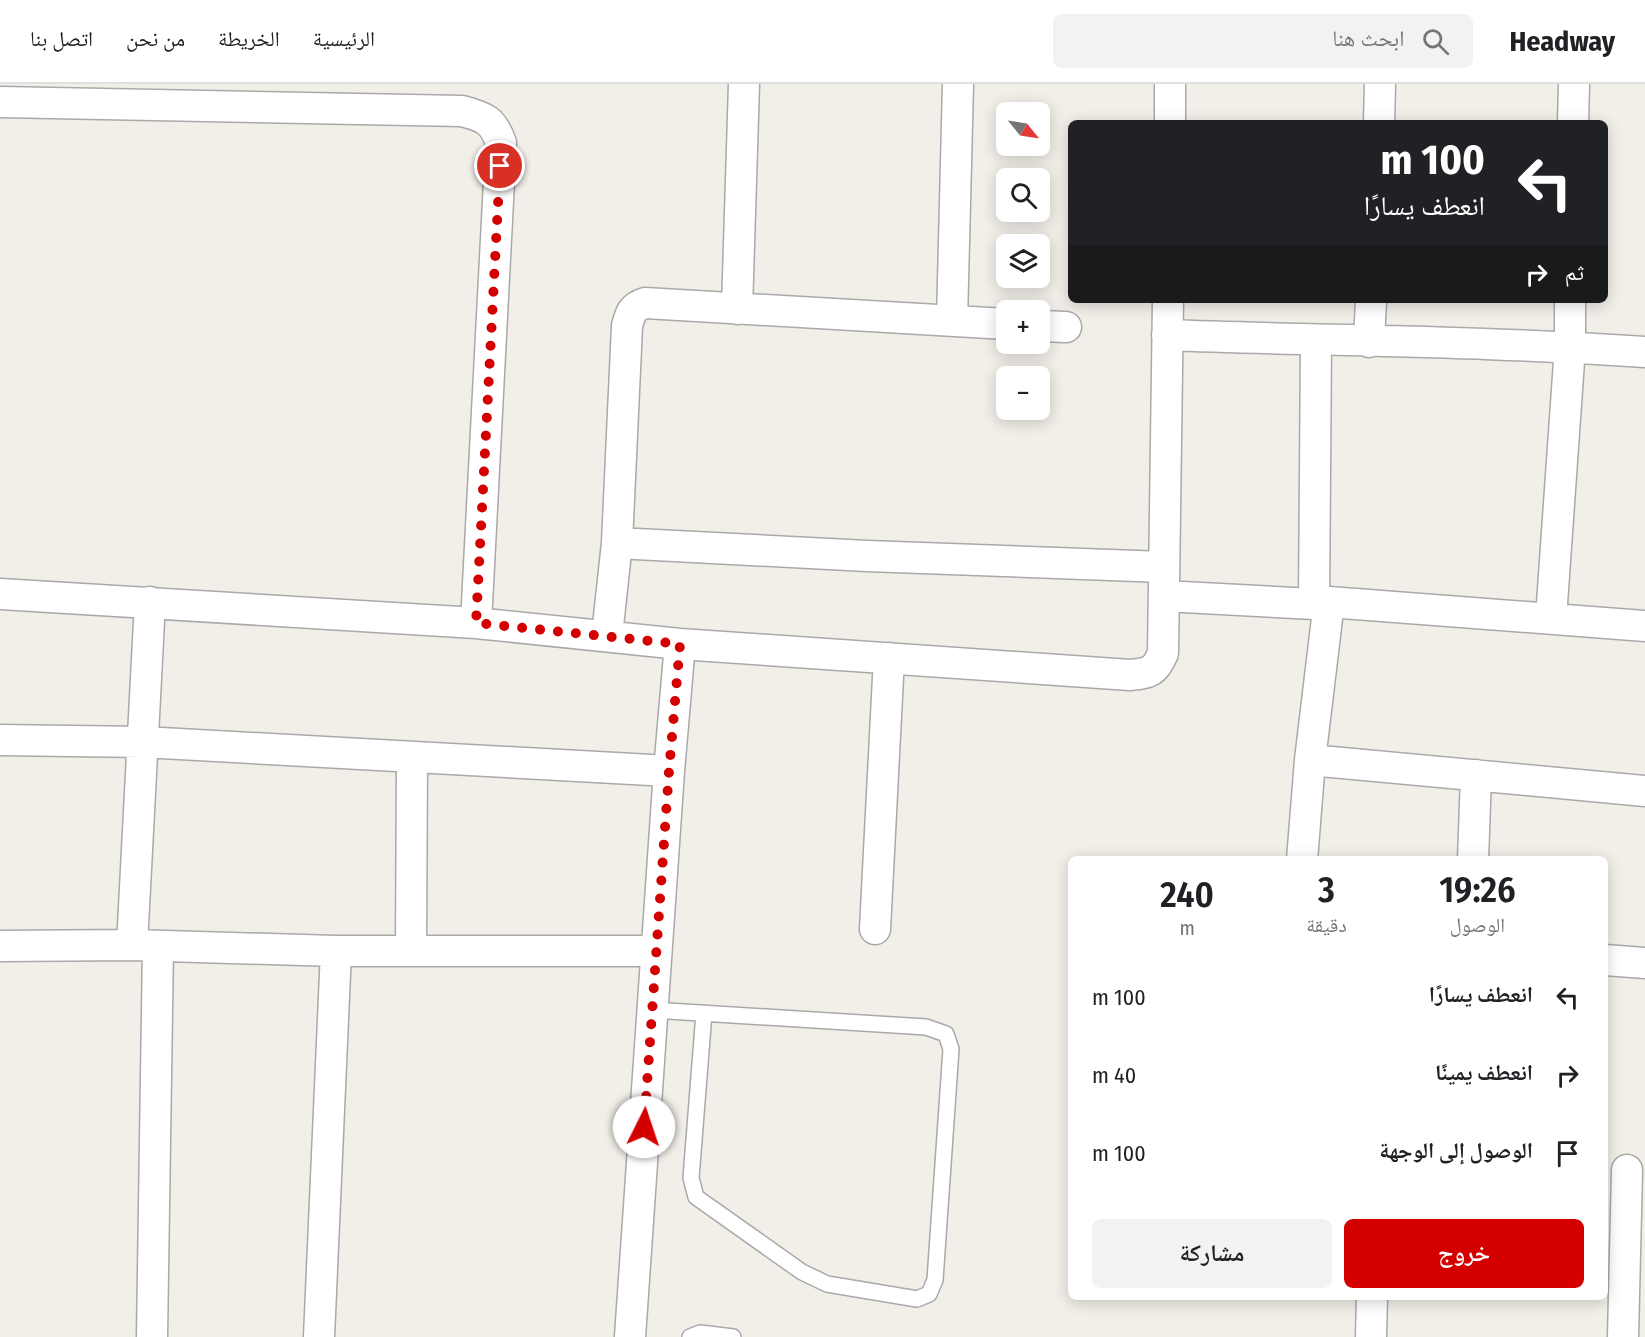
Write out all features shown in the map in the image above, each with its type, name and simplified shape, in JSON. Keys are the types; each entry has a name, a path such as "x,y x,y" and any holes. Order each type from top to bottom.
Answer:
{"street":[{"path":"737,309 744,84"},
{"path":"952,321 958,84"},
{"path":"1170,84 1170,120"},
{"path":"1379,120 1380,84"},
{"path":"1573,120 1574,84"},
{"path":"0,102 462,111 481,116 495,127 501,143 476,623"},
{"path":"607,635 617,543 627,326 635,306 645,303 996,323"},
{"path":"0,594 476,623 680,644 1130,675 1149,673 1158,665 1162,653 1168,303"},
{"path":"1369,342 1371,303"},
{"path":"1551,618 1570,347 1570,303"},
{"path":"1167,335 1570,347 1645,352"},
{"path":"1302,856 1321,603 1316,341"},
{"path":"617,543 867,556 1164,581 1321,603 1645,626"},
{"path":"150,602 143,742 152,1337"},
{"path":"630,1337 656,951 680,644"},
{"path":"875,929 888,658"},
{"path":"0,740 143,742 669,771"},
{"path":"411,951 412,757"},
{"path":"1310,760 1645,791"},
{"path":"1473,856 1476,775"},
{"path":"0,946 145,945 336,951 656,951"},
{"path":"319,1337 336,951"},
{"path":"1608,960 1645,963"},
{"path":"1623,1337 1626,1170"},
{"path":"1371,1337 1372,1300"}],"lane":[{"path":"652,1010 704,1013 926,1027 946,1034 951,1049 936,1269 935,1280 929,1294 917,1299 827,1284 802,1272 696,1197 691,1178 704,1013"},
{"path":"690,1337 700,1333 734,1337"}],"route":[{"path":"500,166 476,623 680,644 644,1127"}]}
